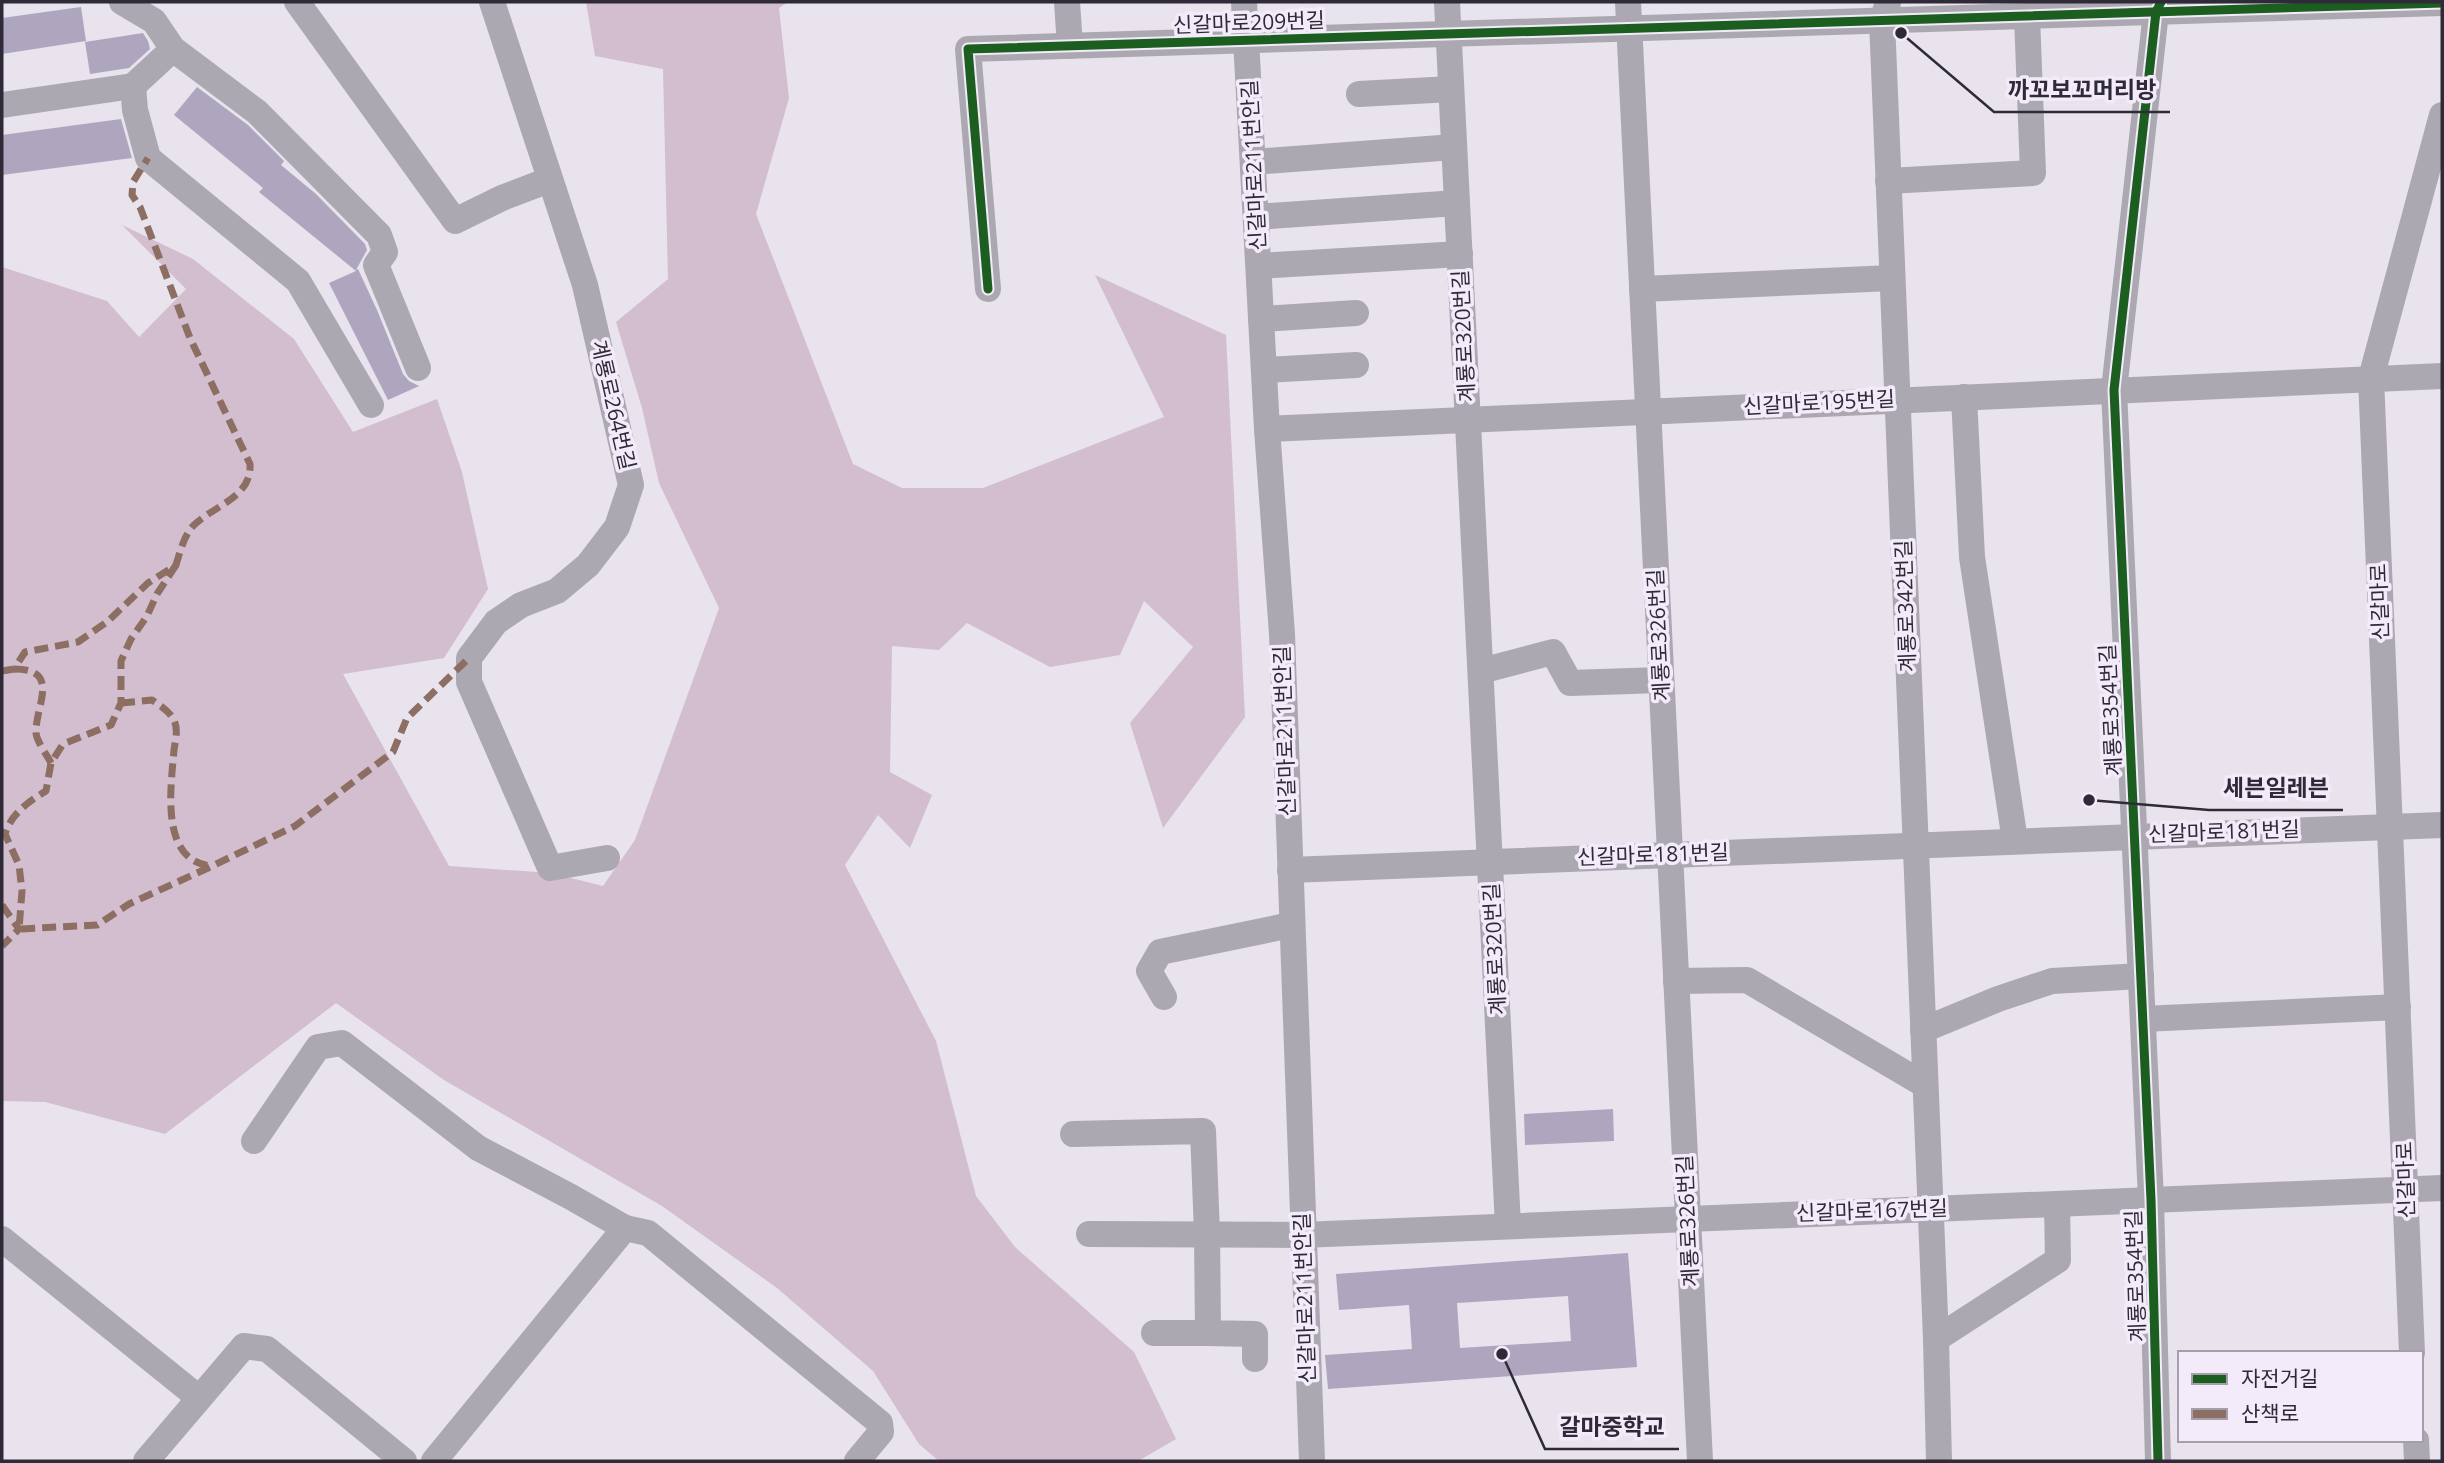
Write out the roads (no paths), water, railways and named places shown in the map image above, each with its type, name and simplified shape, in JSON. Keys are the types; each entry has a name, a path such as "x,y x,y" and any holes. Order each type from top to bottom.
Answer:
{"street":[{"path":"122,2 153,21 173,49 257,112 379,235 385,252 376,265 418,368"},
{"path":"297,2 455,221 502,198 549,180"},
{"name":"계룡로264번길","path":"492,2 585,285 631,485 617,527 588,565 557,591 520,605 496,622 469,658 469,682 550,868 607,858"},
{"path":"1067,2 1070,46"},
{"name":"신갈마로211번안길","path":"1244,2 1266,429 1282,634 1312,1461"},
{"name":"계룡로320번길","path":"1447,2 1508,1226"},
{"name":"계룡로326번길","path":"1628,2 1700,1461"},
{"name":"신갈마로209번길","path":"988,289 968,49 1629,28 1885,11 2027,16 2158,7 2442,3"},
{"name":"계룡로354번길","path":"2158,7 2114,390 2151,1200 2158,1461"},
{"name":"계룡로342번길","path":"1885,11 1888,181 1939,1461"},
{"path":"1888,181 2033,173 2027,16"},
{"path":"2,105 134,86 173,49"},
{"path":"134,86 135,110 148,158 298,281 371,405"},
{"path":"1359,94 1451,89"},
{"name":"신갈마로","path":"2412,1351 2371,378 2442,115"},
{"path":"1254,162 1454,147"},
{"path":"1256,217 1457,203"},
{"path":"1259,266 1460,254"},
{"path":"1642,289 1892,278"},
{"path":"1261,319 1356,313"},
{"path":"1264,370 1356,366"},
{"path":"2371,378 2442,376"},
{"name":"신갈마로195번길","path":"1266,429 2371,378"},
{"path":"1964,397 1972,558 2015,841"},
{"path":"1481,671 1553,652 1570,683 1661,680"},
{"path":"2390,825 2442,825"},
{"name":"신갈마로181번길","path":"1290,870 2390,825"},
{"path":"1164,997 1149,971 1160,952 1291,925"},
{"path":"1923,1030 1998,999 2052,981 2141,976"},
{"path":"1676,981 1747,980 1925,1084"},
{"path":"2143,1019 2398,1007"},
{"path":"254,1141 318,1048 342,1043 478,1148 571,1196 625,1228 648,1233 880,1423 881,1432 856,1461"},
{"path":"1073,1134 1203,1131 1208,1233 1208,1333"},
{"name":"신갈마로167번길","path":"1089,1234 1302,1235 2442,1188"},
{"path":"1936,1339 2058,1260 2057,1204"},
{"path":"434,1461 625,1228"},
{"path":"2,1239 199,1398"},
{"path":"1154,1333 1255,1334 1255,1359"},
{"path":"146,1461 244,1346 267,1349 404,1461"},
{"path":"2416,1442 2417,1461"}],"place":[{"name":"까꼬보꼬머리방","path":"1901,33"},
{"name":"세븐일레븐","path":"2089,800"},
{"name":"갈마중학교","path":"1502,1354"}]}
